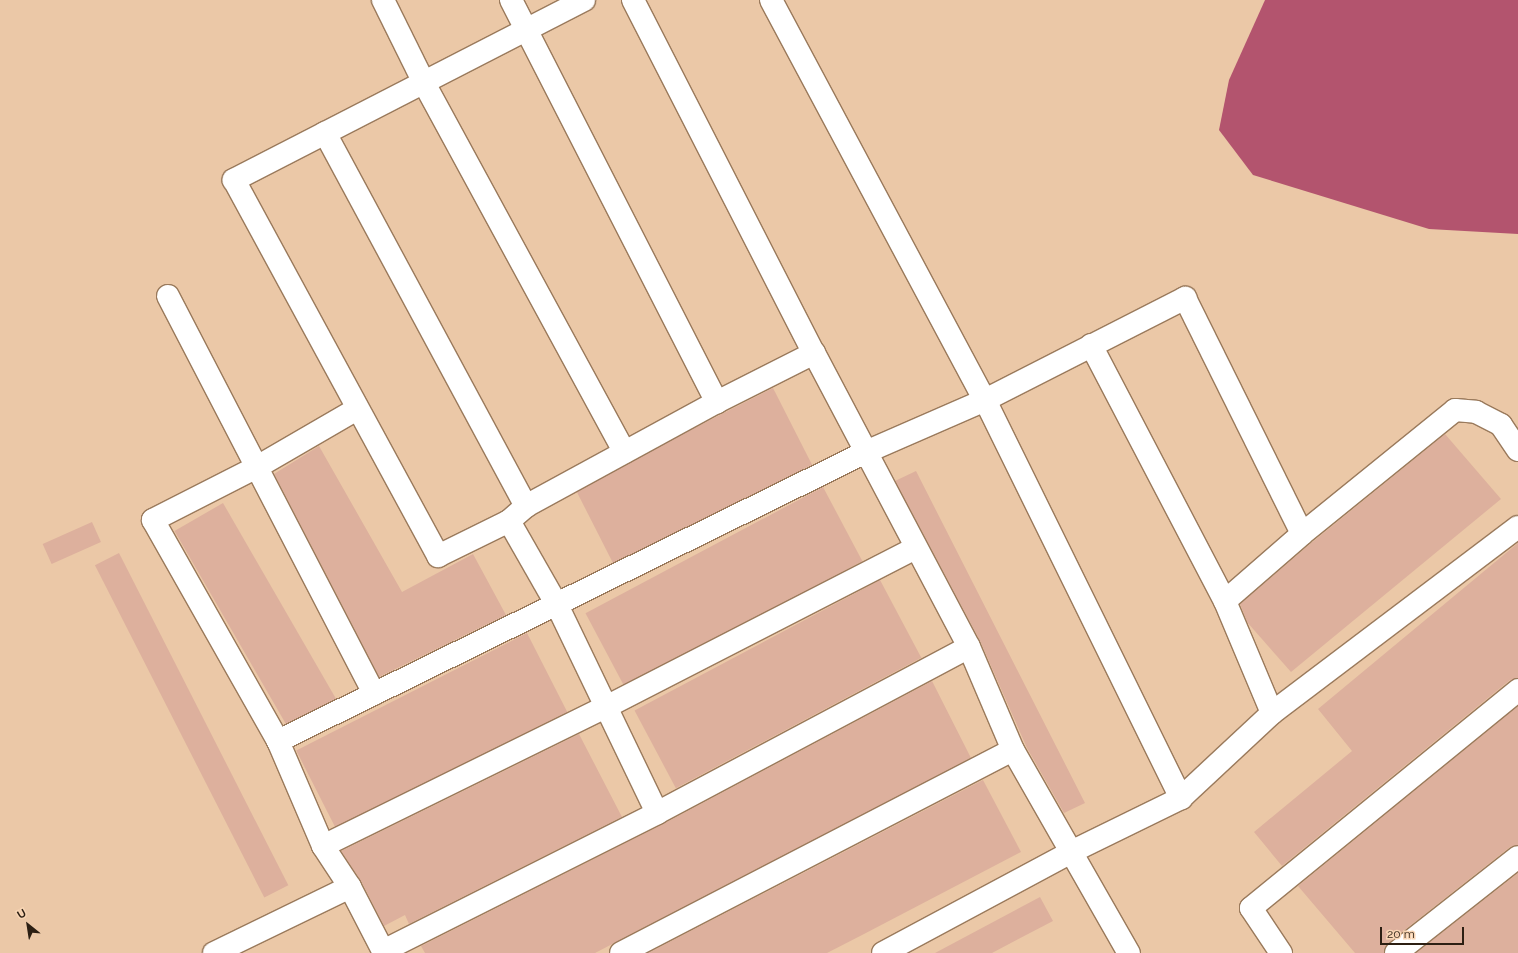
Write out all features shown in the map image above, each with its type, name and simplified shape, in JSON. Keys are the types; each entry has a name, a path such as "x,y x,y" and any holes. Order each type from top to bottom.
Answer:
{"street":[{"path":"383,0 424,83 624,452"},
{"path":"511,0 717,402"},
{"path":"584,0 234,180 438,556 509,521 526,506 624,452 717,402 814,353"},
{"path":"633,0 814,353 969,647 1013,750 1129,953"},
{"path":"771,0 985,400 1181,798"},
{"path":"325,133 526,506"},
{"path":"168,296 374,694"},
{"path":"278,741 866,452 985,400 1185,298 1302,534"},
{"path":"1091,345 1225,601 1272,713"},
{"path":"357,409 257,467 153,520 278,741 323,846 350,887 383,952 657,813 969,647"},
{"path":"1225,601 1302,534 1455,410 1476,412 1500,425 1518,450"},
{"path":"509,521 557,604 657,813"},
{"path":"883,953 1071,852 1181,798 1272,713 1518,527"},
{"path":"323,846 606,707 916,548"},
{"path":"1281,953 1251,908 1518,690"},
{"path":"621,953 1013,750"},
{"path":"1396,953 1518,857"},
{"path":"214,953 350,887"}],"shaded area":[{"path":"1265,0 1518,0 1518,234 1429,229 1253,175 1219,130 1229,80"}],"building":[{"path":"773,388 812,465 614,565 575,489"},
{"path":"1445,434 1501,499 1291,672 1247,622 1240,604 1310,544"},
{"path":"319,446 402,592 473,554 506,615 379,677 274,474"},
{"path":"916,471 1085,803 1064,813 1027,748 980,641 895,481"},
{"path":"823,487 862,561 625,687 585,613"},
{"path":"223,503 336,699 288,727 175,531"},
{"path":"92,522 101,542 52,564 43,544"},
{"path":"1518,543 1518,678 1510,680 1282,866 1254,832 1352,751 1318,709"},
{"path":"119,553 288,885 264,898 95,565"},
{"path":"880,580 921,658 676,788 635,711"},
{"path":"527,633 567,712 337,830 296,751"},
{"path":"932,681 971,758 595,953 425,953 421,946 663,824"},
{"path":"1518,706 1518,845 1510,847 1388,943 1384,953 1355,953 1298,886"},
{"path":"579,734 622,817 409,924 405,915 384,926 361,881 341,851"},
{"path":"983,780 1021,852 864,934 827,953 648,953"},
{"path":"1518,873 1518,953 1416,953"},
{"path":"1040,897 1053,921 992,953 935,953"}]}
